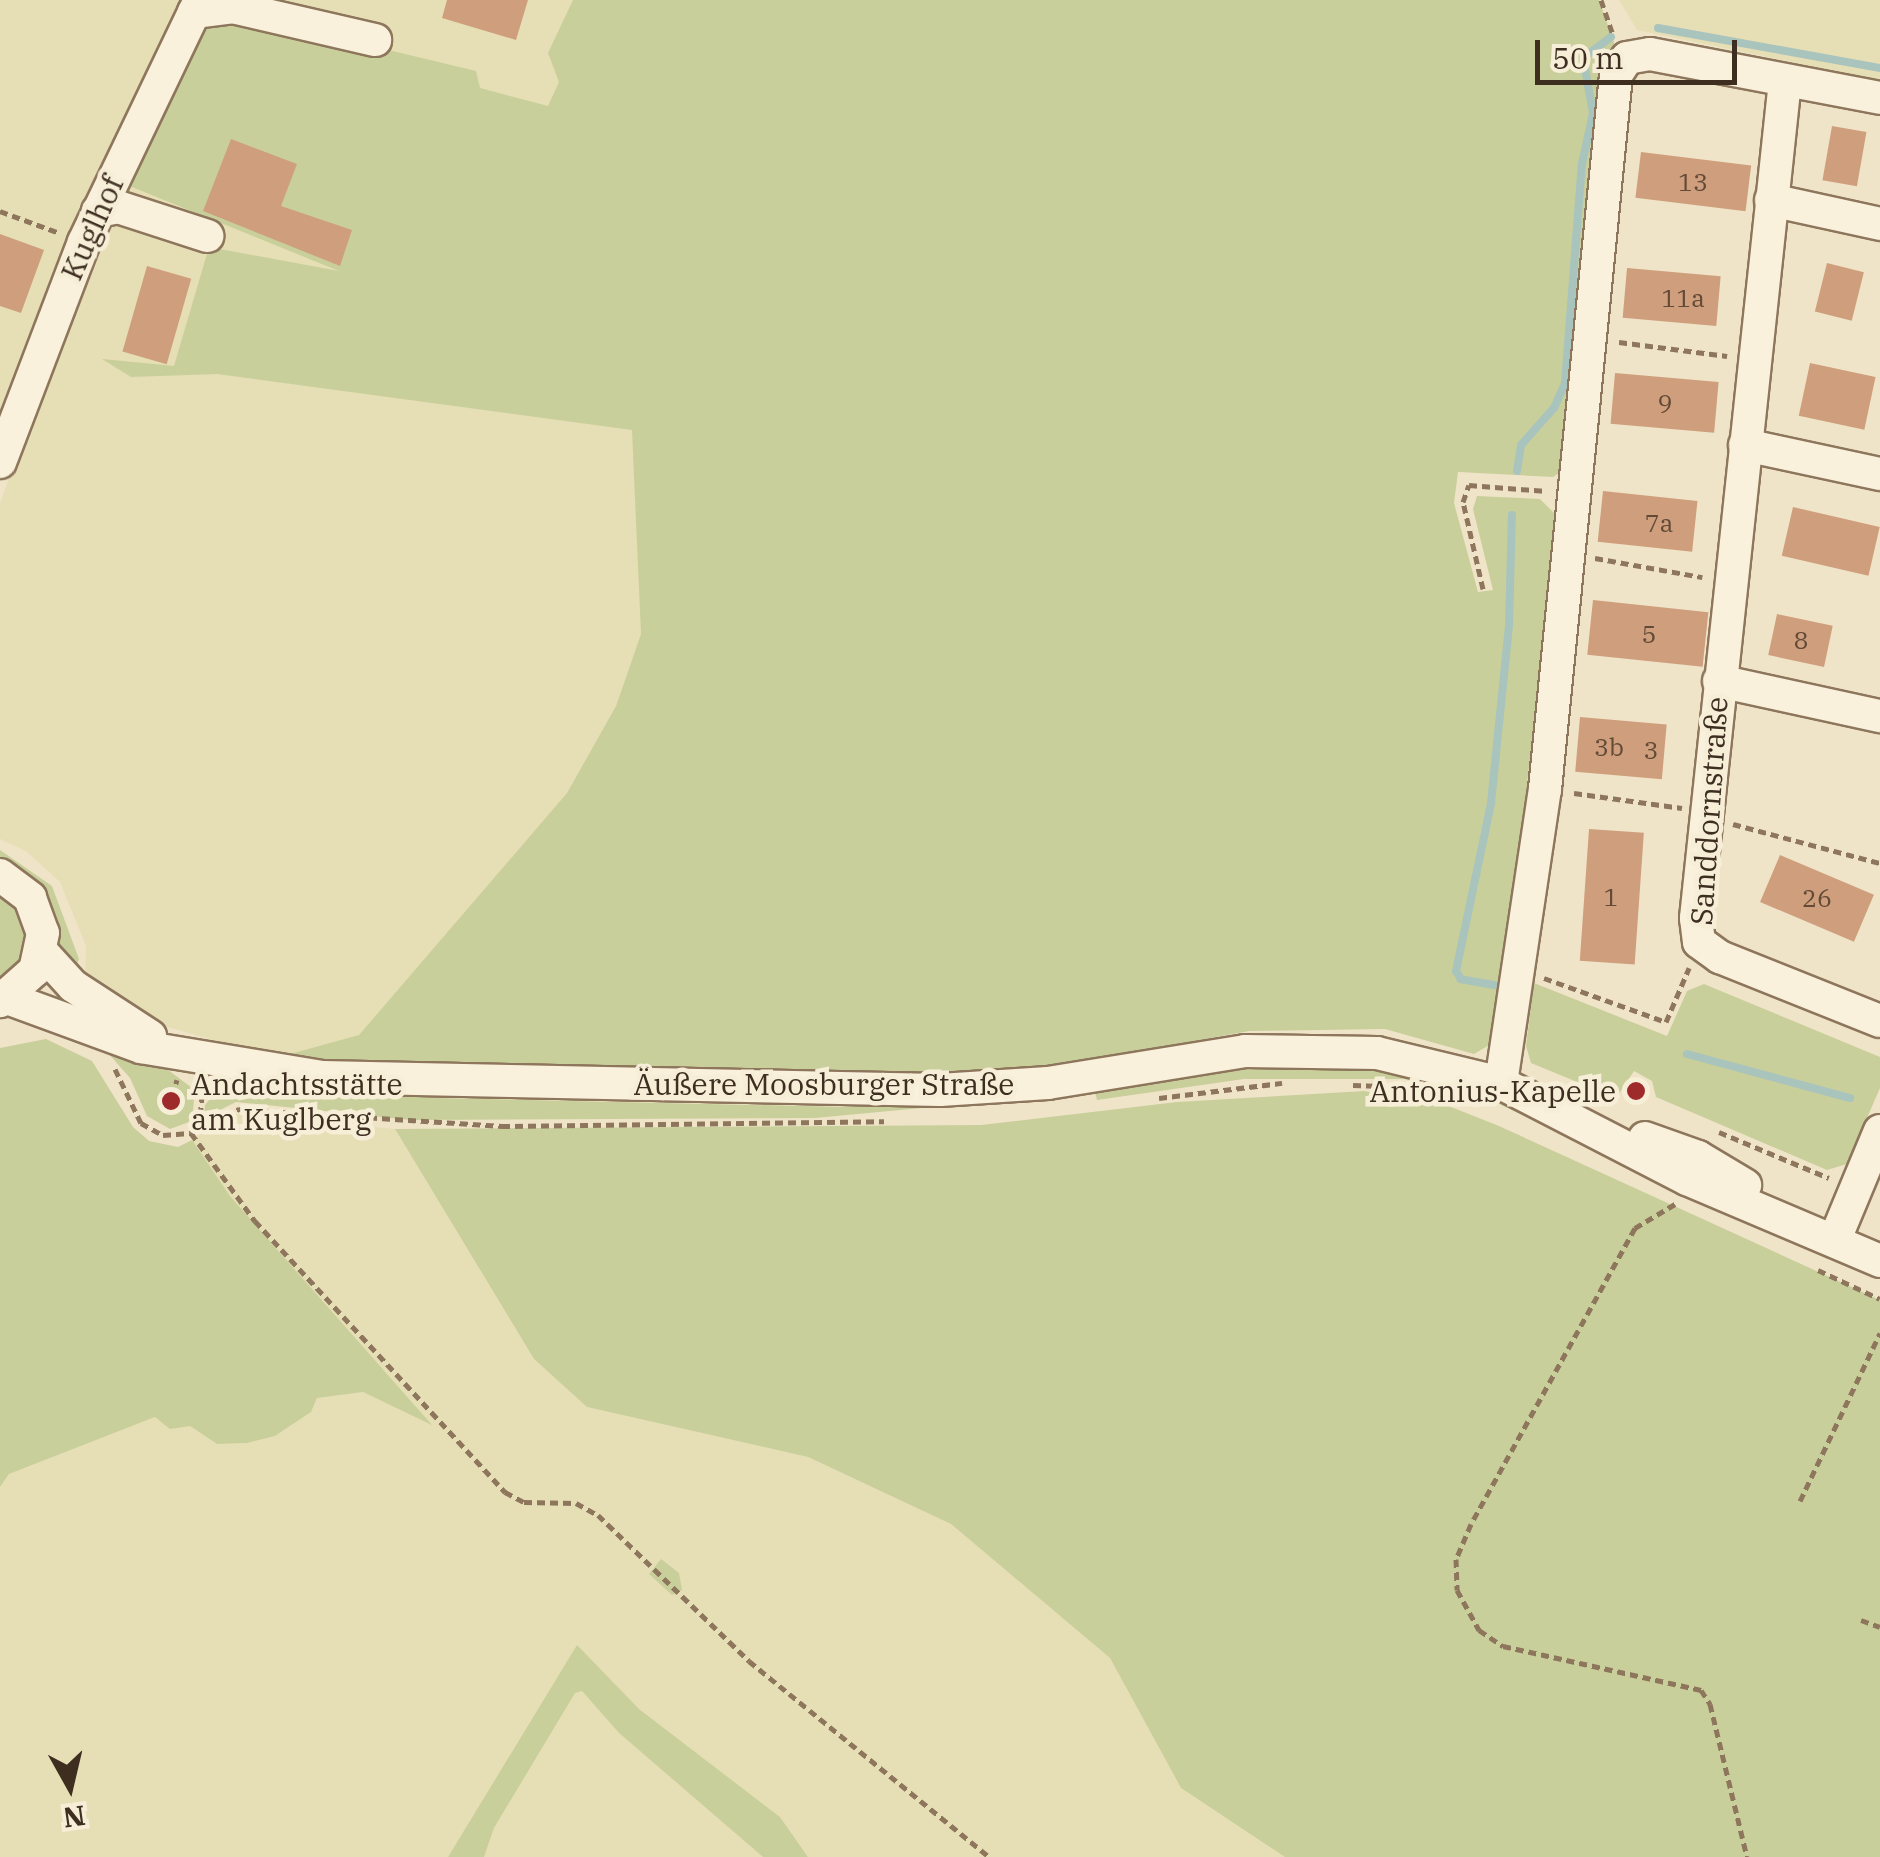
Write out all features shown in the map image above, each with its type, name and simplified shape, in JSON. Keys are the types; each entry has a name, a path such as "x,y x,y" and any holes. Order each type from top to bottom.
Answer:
{"street":[{"path":"196,6 232,6 375,40"},
{"name":"Kuglhof","path":"0,462 84,242 196,6"},
{"path":"1509,1086 1570,553 1616,75 1628,58 1650,54 1880,98"},
{"name":"Sanddornstraße","path":"1700,942 1704,816 1785,81"},
{"path":"1771,200 1880,224"},
{"path":"98,211 118,208 207,236"},
{"path":"1746,445 1880,474"},
{"name":"Sanddornstraße","path":"1719,681 1880,716"},
{"path":"0,875 30,898 44,933 42,952"},
{"path":"1700,942 1720,957 1880,1020"},
{"name":"Äußere Moosburger Straße","path":"185,1071 74,986 42,952 36,970 4,1000 123,1042 185,1071 322,1078 940,1090 1048,1083 1244,1051 1327,1050 1414,1058 1509,1086 1687,1180 1880,1261"},
{"path":"1835,1239 1880,1132"}],"path":[{"path":"1601,0 1603,18 1628,58"},
{"path":"0,210 84,242"},
{"path":"1592,339 1754,360"},
{"path":"1482,589 1462,502 1469,484 1575,494"},
{"path":"1570,553 1729,582"},
{"path":"1545,789 1704,816 1880,863"},
{"path":"1522,970 1666,1022 1700,942"},
{"path":"109,1062 141,1123 163,1135 190,1132 208,1165 255,1221 505,1492 524,1502 576,1503 598,1515 749,1661 989,1857"},
{"path":"172,1096 185,1071 204,1083 199,1128"},
{"path":"1712,1130 1856,1189"},
{"path":"1675,1204 1636,1228 1471,1524 1456,1559 1457,1590 1479,1630 1503,1646 1701,1690 1710,1704 1747,1857"},
{"path":"1800,1501 1880,1334"},
{"path":"1862,1620 1880,1627"}],"shaded area":[{"path":"0,0 662,0 641,634 616,706 567,793 359,1035 275,1058 140,1019 85,983 86,946 60,882 26,851 0,839 0,503 55,355 0,446"},
{"path":"1619,0 1880,0 1880,80 1637,30"},
{"path":"232,1114 395,1129 534,1359 587,1407 808,1457 951,1524 1110,1658 1181,1788 1285,1857 808,1857 780,1817 639,1709 577,1646 448,1857 0,1857 0,1487 9,1474 155,1417 190,1426 217,1444 247,1443 275,1436 311,1412 317,1398 363,1392 430,1423 230,1196 192,1140"},
{"path":"582,1691 619,1733 763,1857 484,1857 494,1828 575,1692"}],"green space":[{"path":"573,0 1599,0 1616,48 1564,470 1553,477 1458,472 1454,503 1478,592 1493,590 1473,509 1477,496 1540,499 1559,518 1496,1041 1474,1054 1385,1029 1249,1031 1046,1068 942,1073 275,1058 359,1035 567,793 616,706 641,634 632,430 217,374 131,377 102,359 174,366 209,247 339,271 127,185 206,16 234,13 476,71 480,88 548,106 559,82 548,53"},
{"path":"0,850 52,886 79,959 73,975 63,962 44,893 34,879 0,861"},
{"path":"0,895 22,915 29,934 28,953 0,990"},
{"path":"1534,983 1667,1036 1687,991 1704,984 1880,1057 1880,1088 1847,1164 1827,1170 1656,1097 1652,1081 1634,1071 1616,1098 1531,1063 1526,1046"},
{"path":"46,1039 92,1061 133,1127 149,1141 178,1147 192,1140 230,1196 432,1425 363,1392 317,1398 311,1412 275,1436 247,1443 217,1444 190,1426 170,1429 155,1417 9,1474 0,1487 0,1048"},
{"path":"100,1044 164,1067 195,1090 192,1121 170,1129 147,1116 130,1078"},
{"path":"1266,1065 1400,1068 1516,1104 1674,1187 1493,1101 1404,1079 1244,1079 1097,1100 1095,1092"},
{"path":"226,1080 438,1098 849,1107 1051,1096 815,1118 411,1120 236,1102 204,1118 205,1105"},
{"path":"1364,1091 1446,1105 1499,1126 1880,1300 1880,1857 1285,1857 1181,1788 1110,1658 951,1524 808,1457 587,1407 534,1359 395,1129 981,1125 1177,1102"},
{"path":"661,1559 679,1573 682,1590 672,1595 649,1574"},
{"path":"577,1645 639,1709 780,1817 808,1857 763,1857 619,1733 582,1691 575,1693 494,1828 484,1857 448,1857"}],"building":[{"path":"447,0 528,0 516,40 442,18"},
{"path":"1832,126 1866,132 1857,186 1822,180"},
{"path":"231,139 297,164 281,206 352,230 340,266 203,211"},
{"path":"1641,152 1751,166 1746,211 1635,198"},
{"path":"0,234 44,250 21,313 0,306"},
{"path":"1827,263 1864,272 1852,321 1815,312"},
{"path":"147,266 191,279 167,364 122,352"},
{"path":"1627,268 1721,276 1716,326 1623,318"},
{"path":"1810,363 1876,377 1864,430 1799,416"},
{"path":"1615,373 1719,382 1714,433 1611,424"},
{"path":"1603,491 1697,501 1692,552 1598,542"},
{"path":"1793,507 1880,527 1868,576 1782,556"},
{"path":"1593,600 1708,612 1703,667 1587,655"},
{"path":"1777,614 1833,626 1824,667 1768,655"},
{"path":"1580,717 1667,725 1662,779 1575,772"},
{"path":"1589,829 1644,833 1635,965 1580,961"},
{"path":"1780,855 1874,895 1854,942 1760,902"}],"waterway":[{"path":"1658,28 1880,68"},
{"path":"1517,471 1521,445 1554,408 1565,383 1582,164 1593,113 1583,58 1611,37"},
{"path":"1494,985 1461,979 1456,971 1491,803 1509,626 1512,515"},
{"path":"1687,1054 1850,1098"}],"place":[{"name":"Antonius-Kapelle","path":"1636,1091"},
{"name":"Andachtsstätte am Kuglberg","path":"171,1101"}]}
